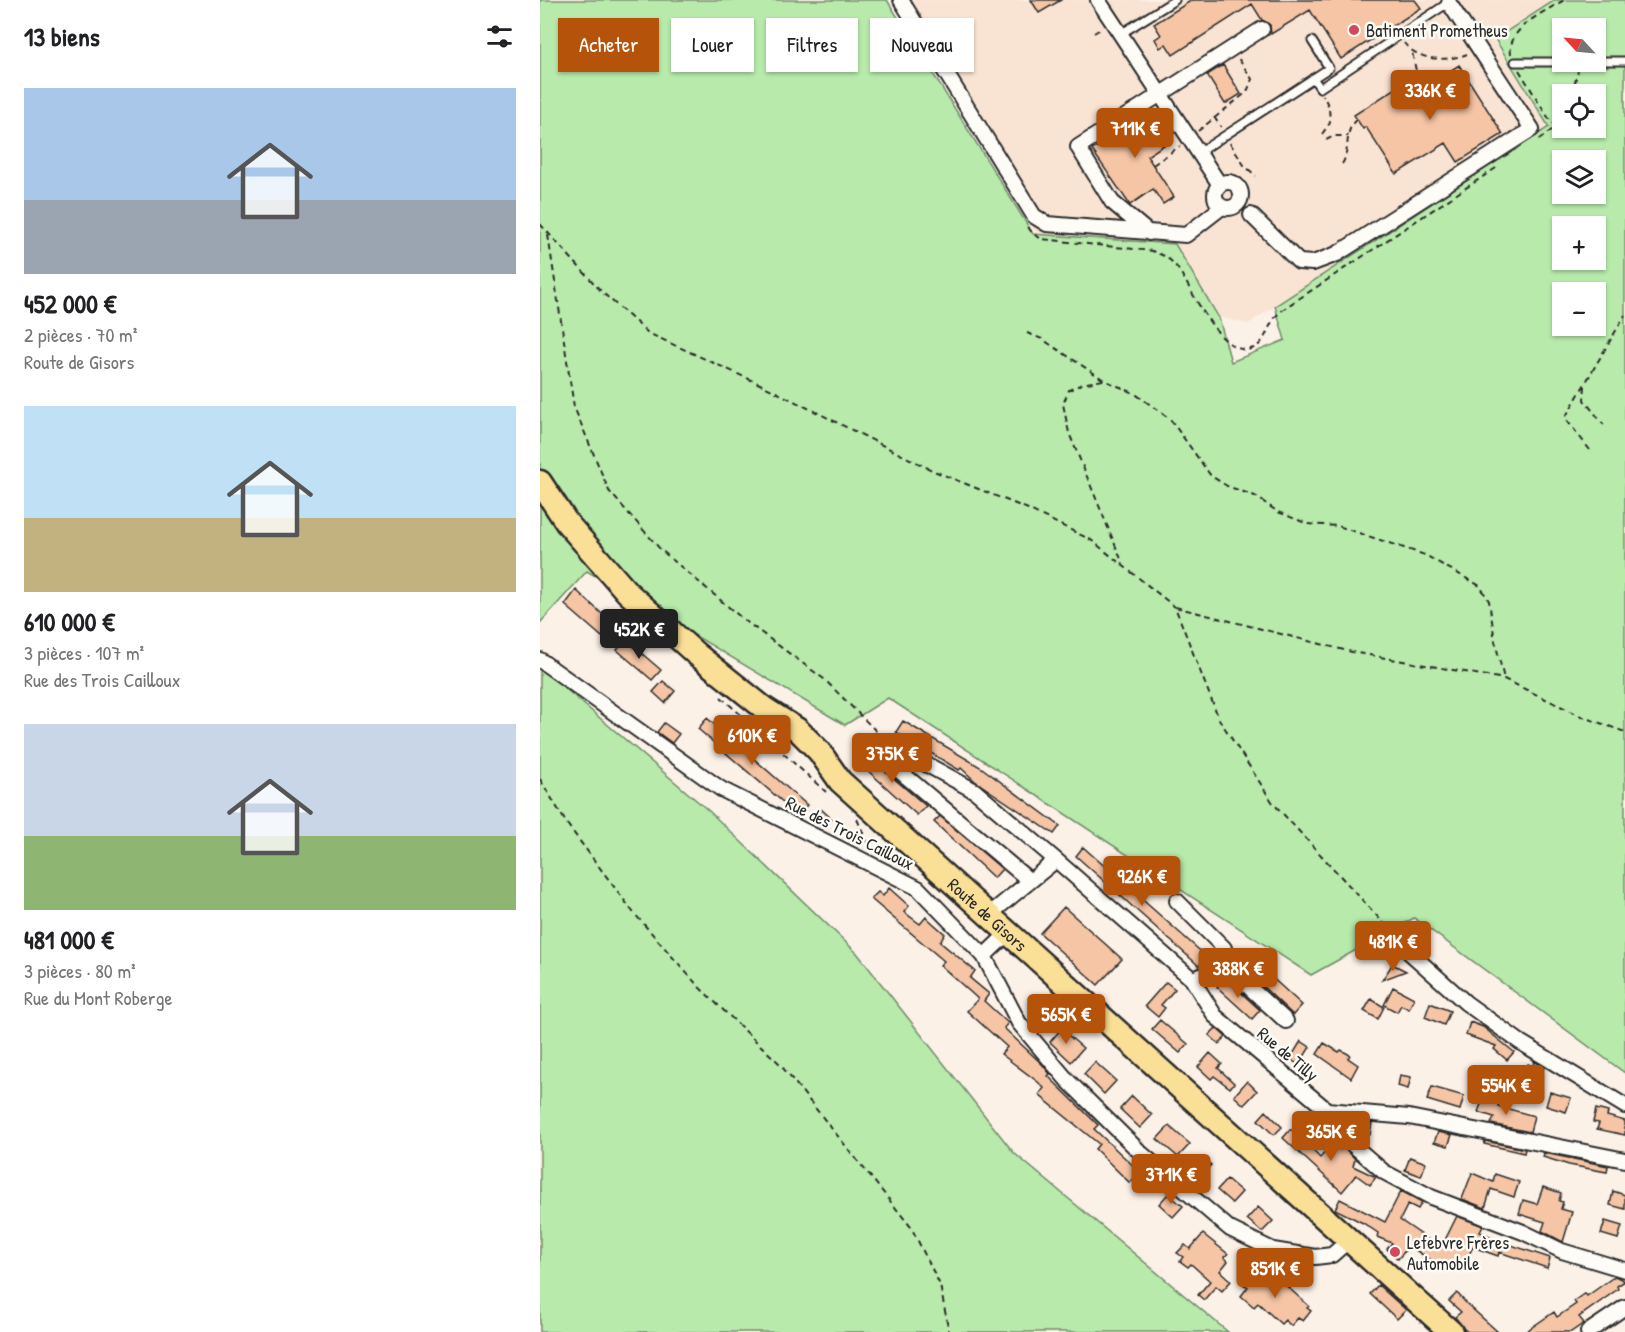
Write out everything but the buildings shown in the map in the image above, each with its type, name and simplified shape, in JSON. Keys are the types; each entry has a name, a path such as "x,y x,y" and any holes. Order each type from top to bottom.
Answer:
{"main road":[{"name":"Route de Gisors","path":"540,482 567,523 627,591 739,688 798,730 819,751 840,781 1451,1332"}],"street":[{"path":"901,0 1035,216 1047,224 1186,234 1233,204 1236,185 1226,182 1220,185 1214,195 1233,204 1251,215 1299,262 1313,263 1337,254 1532,129 1451,1"},
{"path":"1098,0 1119,36 1220,185"},
{"path":"1149,233 1112,202 1078,147 1262,29"},
{"name":"Rue des Trois Cailloux","path":"540,660 721,789 918,888 984,956 1019,1023 1067,1080 1141,1153 1230,1229 1273,1250 1315,1257 1332,1255 1349,1240"},
{"name":"Rue de Tilly","path":"892,746 975,791 1056,860 1192,980 1215,1016 1327,1110 1353,1145 1384,1172 1431,1197 1523,1232 1562,1251 1625,1270"},
{"path":"876,752 1030,881"},
{"path":"990,914 1056,860"},
{"path":"1177,901 1224,948 1227,967 1286,1020"},
{"path":"984,956 1009,932"},
{"path":"1409,952 1466,1003 1493,1023 1625,1106"},
{"path":"1192,980 1227,967"},
{"path":"1327,1110 1409,1118 1625,1160"},
{"path":"1588,1332 1625,1307"}],"lane":[{"path":"1119,36 1175,0"},
{"path":"1313,78 1320,88 1451,1"},
{"path":"1198,153 1329,68 1312,41"},
{"path":"1606,62 1625,61"},
{"path":"1515,62 1552,62"}],"path":[{"path":"1399,36 1412,52 1418,80"},
{"path":"1231,48 1252,79 1247,92 1214,117 1244,165 1256,176"},
{"path":"1412,52 1423,56 1458,57 1481,49"},
{"path":"1418,80 1431,83"},
{"path":"1410,87 1418,80"},
{"path":"1320,88 1329,107 1330,123 1322,134"},
{"path":"1341,164 1348,155 1348,136 1352,122 1357,118"},
{"path":"1326,140 1334,136 1348,136"},
{"path":"540,224 602,292 648,333 762,385 934,471 1028,509 1091,540 1174,607 1352,652 1504,679 1581,716 1625,732"},
{"path":"548,235 574,407 609,491 661,550 744,620 824,679 847,700 869,727 892,746"},
{"path":"1590,450 1565,418 1625,315"},
{"path":"1027,333 1042,339 1104,380 1134,393 1170,419 1210,476 1227,486 1254,496 1278,512 1308,524 1338,526 1425,555 1480,586 1489,601 1504,679"},
{"path":"1104,380 1082,384 1069,390 1063,404 1068,433 1124,566"},
{"path":"1585,383 1584,400 1604,424"},
{"path":"1174,607 1219,719 1273,803 1409,952"},
{"path":"715,692 830,795"},
{"path":"540,779 567,824 633,912 699,987 779,1063 911,1227 940,1285 950,1332"},
{"path":"857,819 874,856"}],"shaded area":[{"path":"893,0 1557,0 1495,42 1550,127 1248,324 1218,317 1176,244 1036,233 937,72 974,72 974,18 904,18"}],"green space":[{"path":"540,0 887,0 898,18 870,18 870,72 932,72 1033,234 1175,244 1219,318 1231,362 1285,340 1275,306 1549,127 1495,39 1555,0 1625,0 1625,1073 1414,918 1311,975 888,698 845,725 587,571 540,623"},
{"path":"540,667 709,811 857,953 1014,1153 1228,1332 540,1332"}],"place":[{"name":"Batiment Prometheus","path":"1354,30"},
{"name":"Lefebvre Frères Automobile","path":"1395,1252"}]}
